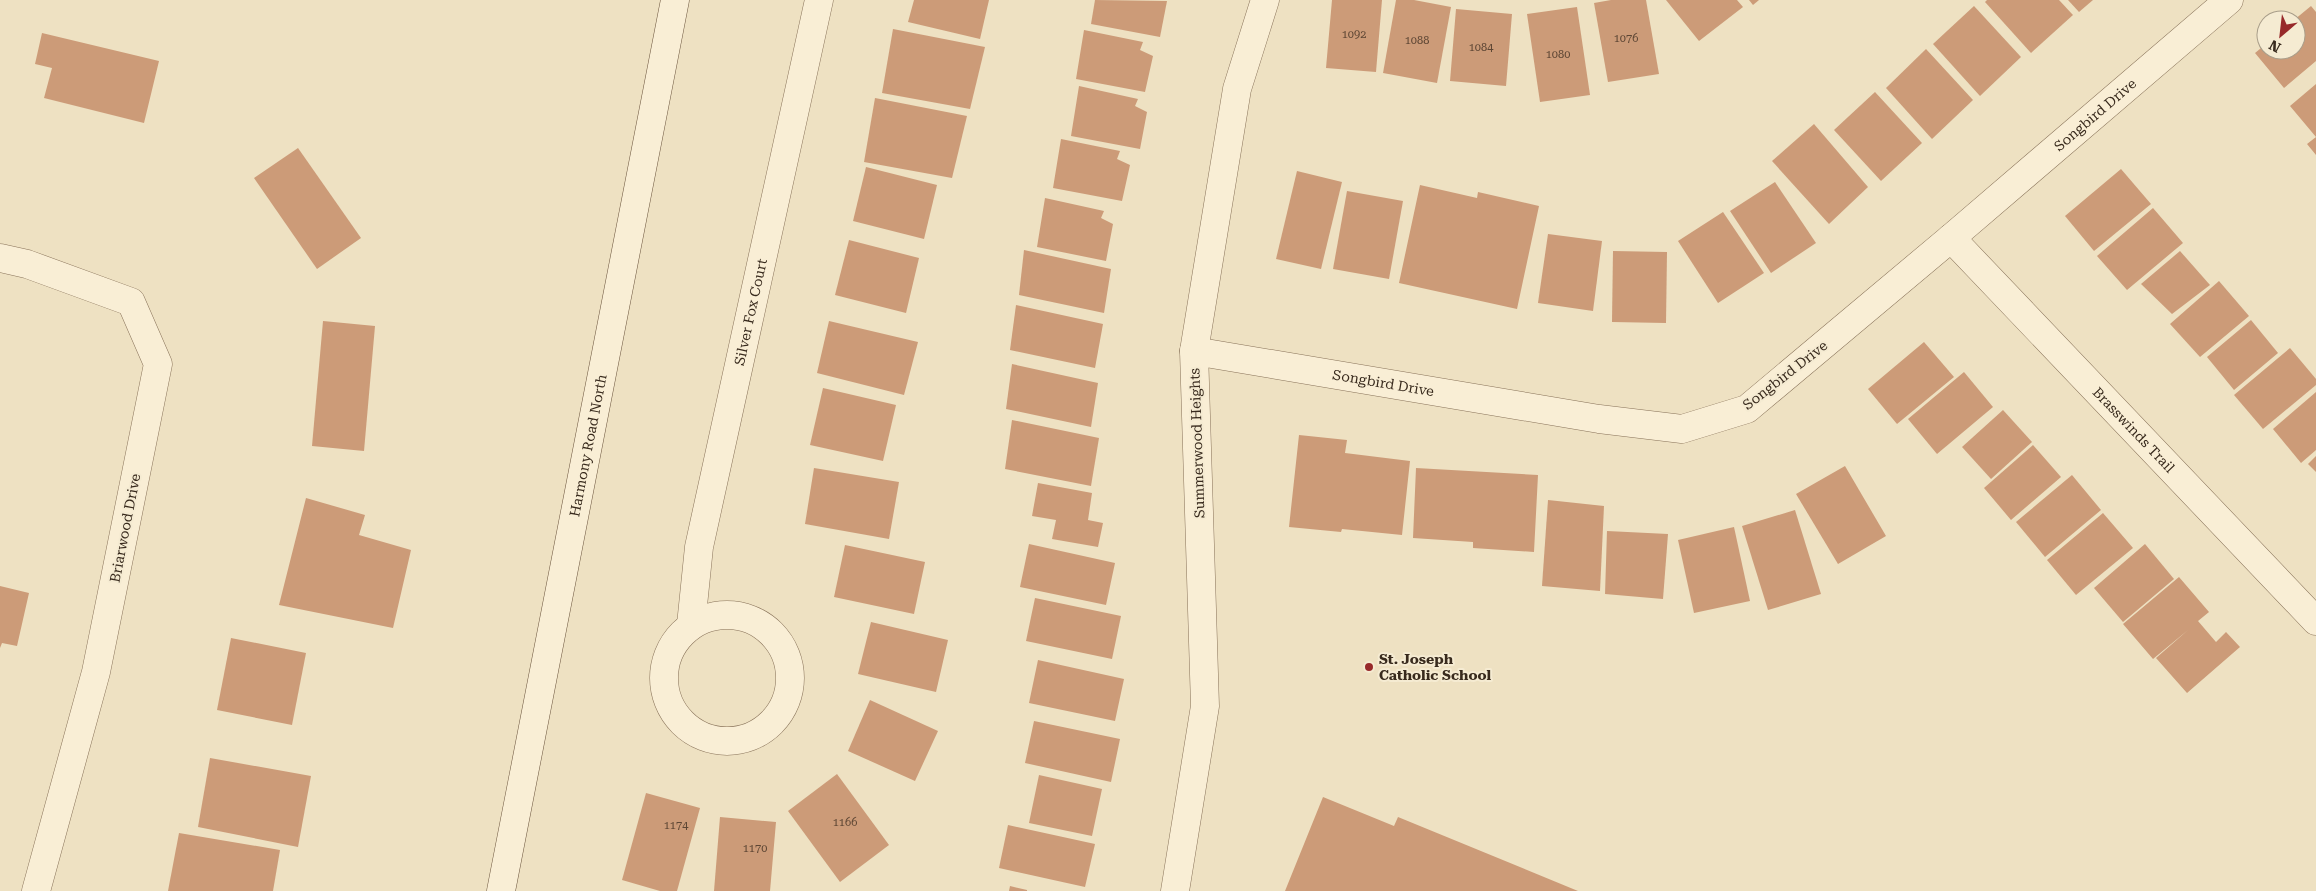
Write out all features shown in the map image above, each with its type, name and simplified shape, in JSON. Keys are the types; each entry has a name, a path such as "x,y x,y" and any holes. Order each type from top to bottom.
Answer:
{"street":[{"name":"Harmony Road North","path":"501,891 675,0"},
{"name":"Silver Fox Court","path":"692,625 698,547 819,0"},
{"name":"Summerwood Heights","path":"1175,891 1205,706 1194,351 1237,89 1265,0"},
{"name":"Songbird Drive","path":"1194,351 1599,419 1682,429 1747,409 1951,238 2229,0"},
{"name":"Brasswinds Trail","path":"1951,238 2316,621"},
{"name":"Briarwood Drive","path":"0,258 27,264 131,302 158,364 96,672 36,891"},
{"path":"734,615 755,621 774,634 786,652 791,674 789,696 779,716 763,731 745,739 725,742 705,738 688,728 674,714 666,696 663,675 670,650 677,638 692,625 712,616 734,615"}],"building":[{"path":"914,0 989,0 980,39 908,22"},
{"path":"1095,0 1167,1 1160,37 1091,24"},
{"path":"1332,0 1382,0 1376,72 1326,68"},
{"path":"1396,0 1414,0 1451,7 1437,83 1383,73"},
{"path":"1611,0 1646,0 1659,74 1608,82 1594,3"},
{"path":"1666,0 1737,0 1743,7 1699,41"},
{"path":"1749,0 1759,0 1753,5"},
{"path":"1987,0 2059,0 2073,15 2031,53 1985,2"},
{"path":"2068,0 2093,0 2079,12"},
{"path":"1974,6 2021,57 1980,96 1933,44"},
{"path":"2311,6 2316,12 2316,61 2284,88 2261,60 2306,60 2306,10"},
{"path":"1577,7 1590,95 1540,102 1527,14"},
{"path":"1456,9 1512,14 1506,86 1450,81"},
{"path":"893,29 985,47 970,109 882,93"},
{"path":"1084,30 1143,42 1140,50 1153,56 1145,92 1076,79"},
{"path":"42,33 159,61 144,123 44,98 52,68 35,64"},
{"path":"1926,49 1973,100 1932,139 1886,88"},
{"path":"2316,84 2316,137 2290,106"},
{"path":"1079,86 1138,99 1135,106 1147,112 1140,149 1071,136"},
{"path":"1875,92 1922,143 1881,181 1834,130"},
{"path":"875,98 967,116 952,178 864,162"},
{"path":"1814,124 1868,187 1829,224 1772,161"},
{"path":"2316,137 2316,155 2307,144"},
{"path":"1061,139 1120,151 1117,159 1130,165 1122,201 1053,188"},
{"path":"298,148 361,238 317,269 254,178"},
{"path":"866,167 937,185 924,239 853,221"},
{"path":"2121,169 2151,204 2094,251 2065,216"},
{"path":"1297,171 1342,182 1321,269 1276,259"},
{"path":"1775,182 1816,243 1771,273 1730,211"},
{"path":"1420,185 1477,198 1478,192 1539,206 1517,309 1399,283"},
{"path":"1347,191 1403,201 1389,279 1333,269"},
{"path":"1045,198 1104,211 1101,218 1113,224 1106,261 1037,247"},
{"path":"2153,208 2183,243 2127,290 2097,256"},
{"path":"1723,212 1764,273 1718,303 1678,241"},
{"path":"1548,234 1602,241 1593,311 1538,303"},
{"path":"849,240 919,258 906,313 835,295"},
{"path":"1024,250 1111,269 1104,313 1019,295"},
{"path":"1613,251 1667,252 1666,323 1612,322"},
{"path":"2180,251 2210,285 2172,314 2141,284"},
{"path":"2219,281 2249,316 2200,357 2170,324"},
{"path":"1016,305 1103,324 1095,368 1010,350"},
{"path":"2251,320 2278,353 2234,390 2207,357"},
{"path":"323,321 375,326 364,451 312,446"},
{"path":"829,321 918,342 904,395 817,373"},
{"path":"1924,342 1954,377 1897,424 1868,389"},
{"path":"2290,348 2316,379 2316,385 2263,429 2234,395"},
{"path":"1012,364 1098,383 1091,427 1006,409"},
{"path":"1964,372 1993,407 1937,454 1908,419"},
{"path":"823,388 896,405 883,461 810,445"},
{"path":"2316,392 2316,450 2301,463 2273,429"},
{"path":"2003,410 2032,442 1991,479 1962,447"},
{"path":"1012,420 1099,438 1091,486 1005,469"},
{"path":"1299,435 1347,440 1345,453 1410,461 1402,535 1342,529 1341,532 1289,527"},
{"path":"2033,445 2061,477 2011,520 1984,488"},
{"path":"2316,456 2316,472 2308,464"},
{"path":"1845,466 1886,536 1838,564 1796,494"},
{"path":"814,468 899,482 889,539 805,524"},
{"path":"1416,468 1538,475 1534,552 1473,548 1473,542 1413,538"},
{"path":"2072,475 2101,510 2045,557 2016,522"},
{"path":"1038,483 1092,493 1088,520 1103,523 1098,547 1052,539 1056,520 1032,516"},
{"path":"306,498 365,515 359,535 411,550 393,628 279,605"},
{"path":"1548,500 1604,506 1600,591 1542,586"},
{"path":"1795,510 1821,594 1768,610 1742,526"},
{"path":"2103,513 2133,548 2076,595 2047,560"},
{"path":"1734,527 1750,601 1694,613 1678,540"},
{"path":"1607,531 1668,534 1663,599 1605,594"},
{"path":"1029,544 1115,563 1106,605 1020,587"},
{"path":"2145,544 2174,579 2123,622 2094,588"},
{"path":"845,545 925,562 914,614 834,597"},
{"path":"2179,577 2209,612 2198,621 2216,642 2226,632 2240,647 2187,693 2156,658 2188,630 2153,659 2123,624"},
{"path":"0,586 29,593 17,646 2,643 0,648"},
{"path":"1035,598 1121,616 1112,659 1026,641"},
{"path":"871,622 948,640 936,692 858,674"},
{"path":"231,638 306,653 292,725 217,710"},
{"path":"1038,660 1124,679 1115,721 1029,703"},
{"path":"870,700 938,731 915,781 848,751"},
{"path":"1034,721 1120,739 1111,782 1025,763"},
{"path":"210,758 311,776 298,847 198,827"},
{"path":"837,774 889,845 840,882 788,811"},
{"path":"1039,775 1102,789 1092,836 1029,823"},
{"path":"646,793 700,808 677,891 660,891 622,880"},
{"path":"1323,797 1394,826 1398,817 1578,891 1285,891"},
{"path":"720,817 776,822 770,891 714,891"},
{"path":"1008,825 1095,844 1085,887 999,868"},
{"path":"179,833 280,850 273,891 168,891"},
{"path":"1010,886 1027,890 1027,891 1009,891"}],"place":[{"name":"St. Joseph Catholic School","path":"1369,667"}]}
